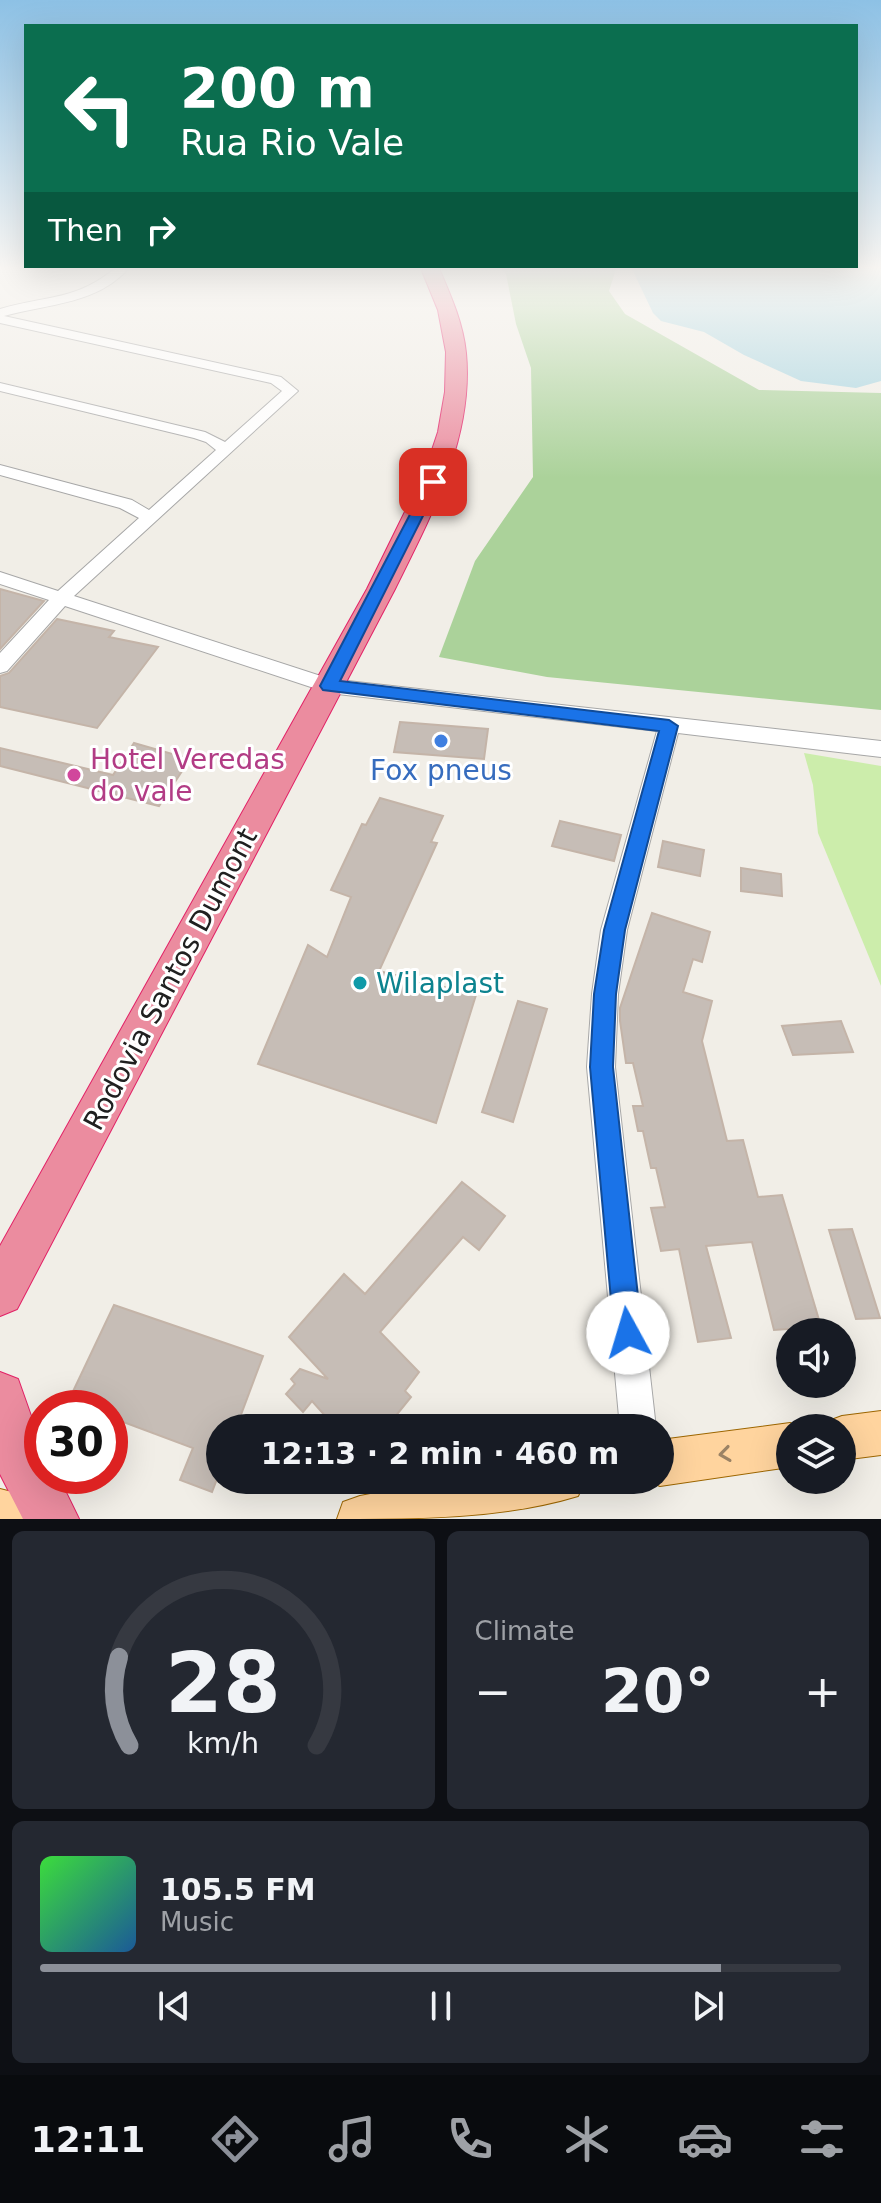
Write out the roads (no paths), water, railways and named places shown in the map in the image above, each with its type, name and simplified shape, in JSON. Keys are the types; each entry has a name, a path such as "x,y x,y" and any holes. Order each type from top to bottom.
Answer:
{"highway":[{"name":"Rodovia Santos Dumont","path":"0,1292 423,507 444,457 457,390 458,351 455,337"},
{"path":"0,1397 19,1457 52,1519"}],"main road":[{"path":"856,1436 881,1433"},
{"path":"674,1461 776,1447"},
{"path":"360,1519 489,1494"},
{"path":"0,1512 35,1519"}],"street":[{"path":"0,666 62,597 288,395 288,387 276,380 90,337"},
{"path":"0,387 199,435 212,439 225,450"},
{"path":"0,470 126,504 151,518"},
{"path":"0,578 329,686 881,749"},
{"path":"637,1414 602,1052 605,994 614,930 669,726"}],"water":[{"path":"712,337 881,337 881,381 856,388 801,381"}],"place":[{"name":"Fox pneus","path":"441,741"},
{"name":"Hotel Veredas do vale","path":"74,775"},
{"name":"Wilaplast","path":"360,983"}]}
